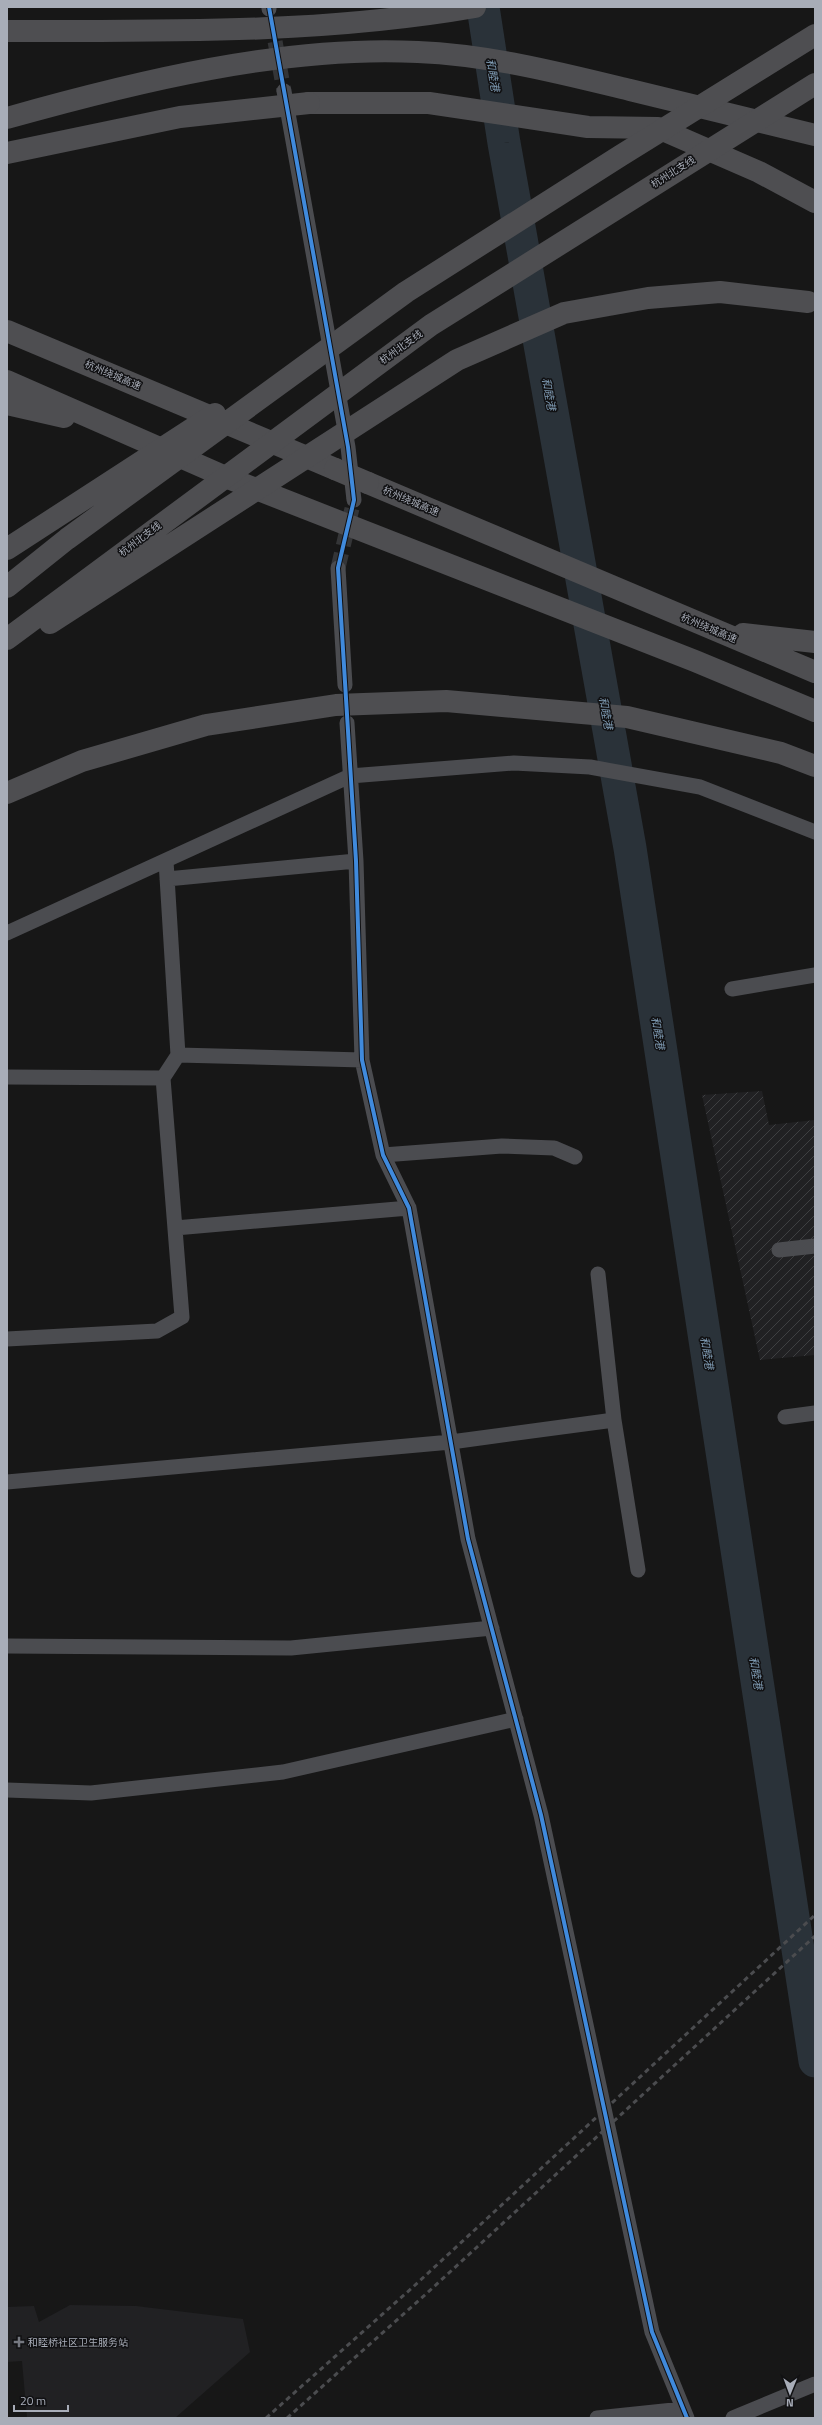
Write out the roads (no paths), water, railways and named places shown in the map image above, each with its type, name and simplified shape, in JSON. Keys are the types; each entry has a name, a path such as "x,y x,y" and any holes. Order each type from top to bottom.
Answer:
{"highway":[{"path":"7,31 315,27 434,14 475,7"},
{"path":"7,549 406,292 620,156 815,35"},
{"path":"7,118 72,100 241,63 359,51 419,52 493,59 581,78 815,135"},
{"name":"杭州北支线","path":"7,639 431,325 815,84"},
{"path":"7,154 180,118 309,103 429,104 588,127 658,128 759,172 815,202"},
{"path":"7,587 67,539 406,292"},
{"path":"7,650 457,360 564,312 648,298 720,292 811,303"},
{"name":"杭州绕城高速","path":"7,331 335,468 717,632 815,672"},
{"path":"7,381 228,478 695,661 815,711"},
{"path":"7,404 116,429"},
{"path":"717,632 815,642"},
{"path":"7,793 82,761 206,725 336,705 446,701 539,708 627,717 781,753 815,766"}],"street":[{"path":"284,91 347,440 354,500"},
{"path":"338,568 345,685"},
{"path":"347,723 356,861 362,1060 383,1156 409,1208 468,1539 541,1815 652,2332 685,2414 597,2418"},
{"path":"7,933 350,776 514,763 590,767 700,787 815,832"},
{"path":"7,1339 157,1332 182,1316 163,1078 178,1055 166,861"},
{"path":"167,879 356,861"},
{"path":"732,989 815,975"},
{"path":"178,1055 362,1060"},
{"path":"7,1077 163,1078"},
{"path":"383,1156 502,1146 554,1148 575,1157"},
{"path":"175,1228 409,1208"},
{"path":"780,1250 815,1246"},
{"path":"598,1274 614,1420 638,1570"},
{"path":"785,1417 815,1413"},
{"path":"7,1482 451,1442 614,1420"},
{"path":"7,1646 291,1648 492,1628"},
{"path":"7,1790 90,1793 283,1772 516,1719"},
{"path":"733,2418 815,2384"}],"waterway":[{"name":"和睦港","path":"483,7 504,143 630,848 815,2061"}],"tunnel":[{"path":"271,19 284,91"},
{"path":"338,568 354,500"}],"railway":[{"path":"266,2418 413,2287 815,1915"},
{"path":"287,2418 426,2294 815,1936"}],"place":[{"name":"和睦桥社区卫生服务站","path":"19,2342"}]}
